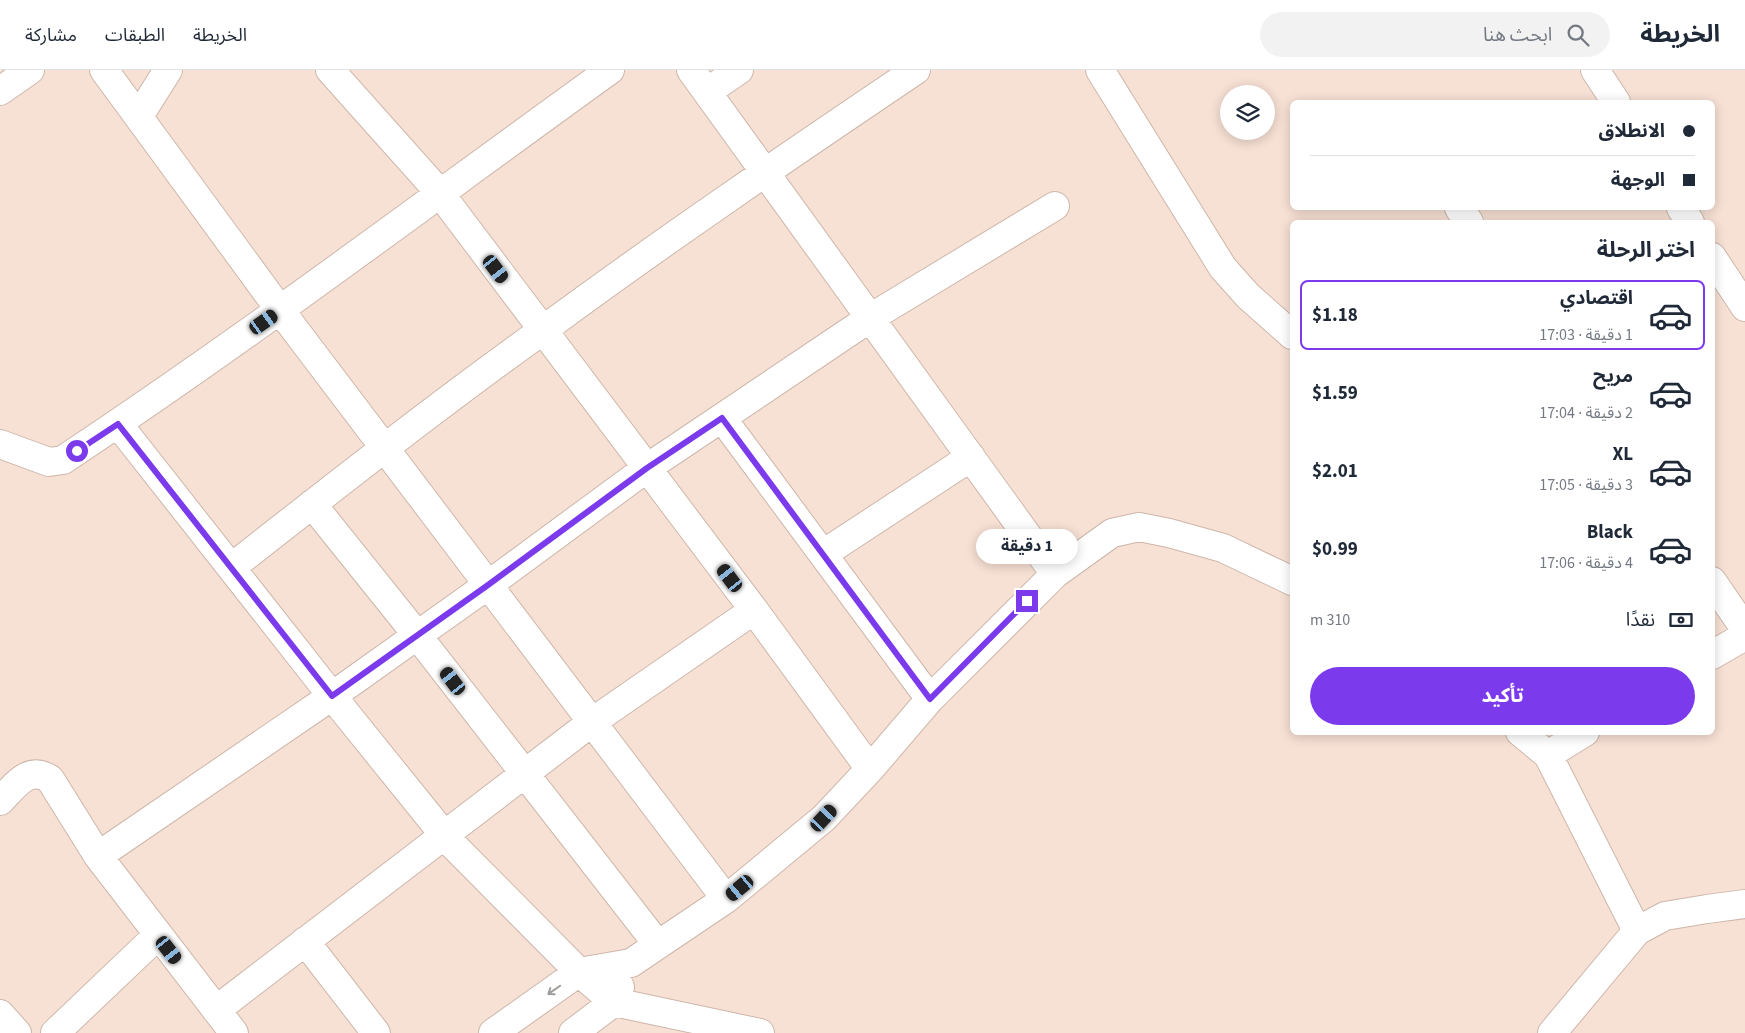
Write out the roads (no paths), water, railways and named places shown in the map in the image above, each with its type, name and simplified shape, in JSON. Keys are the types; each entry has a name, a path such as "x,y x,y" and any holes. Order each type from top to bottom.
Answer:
{"street":[{"path":"0,91 30,70"},
{"path":"104,70 280,310 726,900"},
{"path":"139,116 168,70"},
{"path":"330,70 439,192 754,610 870,769"},
{"path":"0,444 49,462 63,460 118,424 280,310 439,192 610,70"},
{"path":"690,70 1055,574"},
{"path":"707,92 739,70"},
{"path":"232,567 385,448 542,330 765,172 916,70"},
{"path":"1100,70 1223,268 1248,296 1290,333"},
{"path":"1595,70 1615,100"},
{"path":"98,856 332,696 488,585 647,468 870,318 1055,206"},
{"path":"1715,262 1745,307"},
{"path":"722,418 930,699"},
{"path":"118,424 444,835 579,972 614,1002 747,1032"},
{"path":"823,554 970,457"},
{"path":"312,504 418,635 658,945"},
{"path":"492,1033 579,972 631,963 726,900 824,818 870,769 930,699 1055,574 1112,533 1139,527 1170,533 1223,548 1290,581"},
{"path":"1715,585 1745,628"},
{"path":"216,1010 592,722 754,610"},
{"path":"1715,653 1745,636"},
{"path":"1524,735 1548,755 1637,931"},
{"path":"1548,755 1580,735"},
{"path":"0,801 19,781 32,774 42,774 50,779 98,856 234,1033"},
{"path":"1552,1033 1637,931 1665,916 1745,904"},
{"path":"55,1033 158,935"},
{"path":"304,941 376,1033"},
{"path":"574,1033 614,1002 631,963"},
{"path":"0,1014 17,1033"}]}
